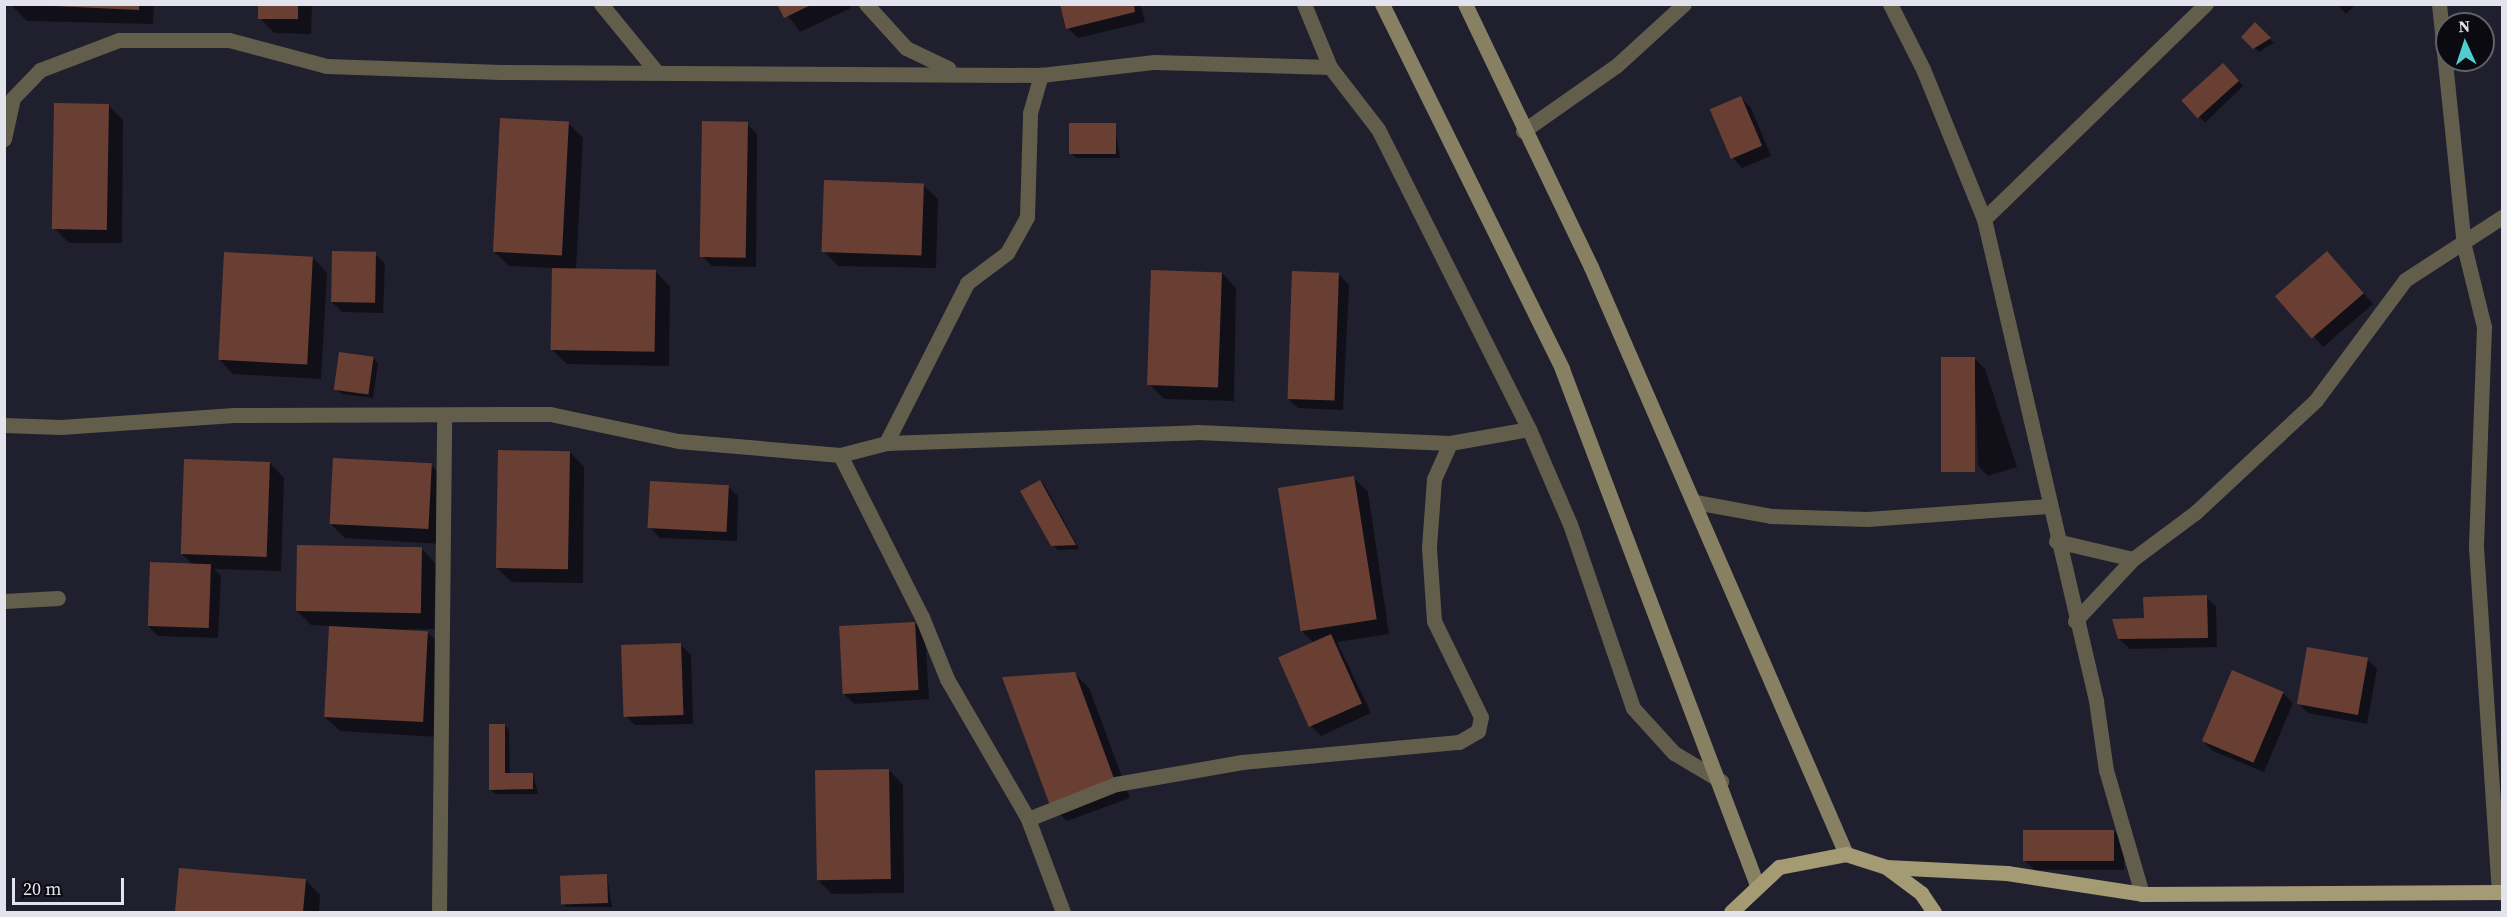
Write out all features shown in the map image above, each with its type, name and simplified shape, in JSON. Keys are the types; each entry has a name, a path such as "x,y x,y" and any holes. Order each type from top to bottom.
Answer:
{"main road":[{"path":"1382,4 1562,369 1721,781 1757,885"},
{"path":"1465,4 1695,502 1846,854"},
{"path":"1731,912 1757,885 1779,867 1846,854 1886,867 2007,873 2142,894 2501,892"},
{"path":"1886,867 1920,893 1934,912"}],"street":[{"path":"601,4 655,70"},
{"path":"866,4 906,48 954,70"},
{"path":"1304,4 1330,67 1378,129 1529,429 1570,524 1633,708 1674,753 1721,781"},
{"path":"1523,131 1616,66 1684,4"},
{"path":"1890,4 1936,99 1984,219 2075,621 2106,770 2142,894"},
{"path":"1984,219 2206,4"},
{"path":"2439,4 2464,246 2484,327 2476,547 2501,892"},
{"path":"4,139 13,98 40,70 118,40 230,40 327,66 655,70 954,70 1041,75 1154,62 1330,67"},
{"path":"886,443 967,283 1007,253 1027,217 1030,113 1041,75"},
{"path":"2075,621 2133,559 2196,512 2316,400 2405,280 2434,257 2464,246 2502,217"},
{"path":"4,425 61,428 234,415 444,417 550,414 678,441 840,455 886,443 1197,432 1450,443 1529,429"},
{"path":"439,912 444,417"},
{"path":"1028,819 1116,784 1242,762 1459,742 1478,731 1481,717 1434,621 1429,547 1434,479 1450,443"},
{"path":"840,455 922,617 947,679 1028,819 1063,912"},
{"path":"1695,502 1771,516 1867,519 2048,506"},
{"path":"2056,541 2133,559"},
{"path":"4,601 58,598"}],"building":[{"path":"11,4 139,4 139,10"},
{"path":"777,4 813,4 784,18"},
{"path":"1060,4 1134,4 1135,12 1066,29"},
{"path":"258,5 298,5 298,19 258,19"},
{"path":"2255,22 2271,38 2253,49 2241,37"},
{"path":"2223,63 2239,81 2197,118 2181,100"},
{"path":"1741,96 1762,146 1731,159 1710,109"},
{"path":"54,103 109,104 107,230 52,229"},
{"path":"500,118 569,122 562,255 493,252"},
{"path":"702,121 748,122 746,258 700,257"},
{"path":"1069,123 1116,123 1116,154 1069,154"},
{"path":"824,180 924,183 921,255 821,252"},
{"path":"332,251 376,252 375,303 331,302"},
{"path":"2327,251 2364,293 2312,339 2275,296"},
{"path":"224,252 313,257 307,365 218,360"},
{"path":"552,268 656,270 655,352 551,350"},
{"path":"1151,270 1222,272 1218,387 1147,385"},
{"path":"1292,271 1339,273 1335,401 1288,399"},
{"path":"339,352 374,357 368,395 334,390"},
{"path":"1941,357 1975,357 1975,472 1941,472"},
{"path":"498,450 570,451 568,569 496,568"},
{"path":"333,458 432,463 428,529 330,524"},
{"path":"184,459 270,462 267,557 181,554"},
{"path":"1354,476 1377,619 1301,631 1278,488"},
{"path":"1040,480 1076,545 1051,546 1020,491"},
{"path":"650,481 729,485 726,532 648,528"},
{"path":"297,545 422,547 421,613 296,611"},
{"path":"150,562 211,564 209,628 148,626"},
{"path":"2207,595 2208,638 2118,639 2112,619 2144,618 2143,597"},
{"path":"915,622 919,690 843,694 839,626"},
{"path":"329,626 428,631 423,722 324,717"},
{"path":"1331,634 1362,703 1309,727 1278,658"},
{"path":"681,643 684,715 624,717 621,645"},
{"path":"2307,647 2368,658 2358,715 2297,704"},
{"path":"2232,670 2284,692 2253,763 2202,741"},
{"path":"1075,672 1116,784 1051,808 1002,677"},
{"path":"489,724 505,724 505,773 533,773 533,789 489,790"},
{"path":"889,769 891,879 817,880 815,770"},
{"path":"2023,830 2114,830 2114,861 2023,861"},
{"path":"179,868 306,879 303,912 175,912"},
{"path":"607,874 608,903 561,905 560,876"}]}
